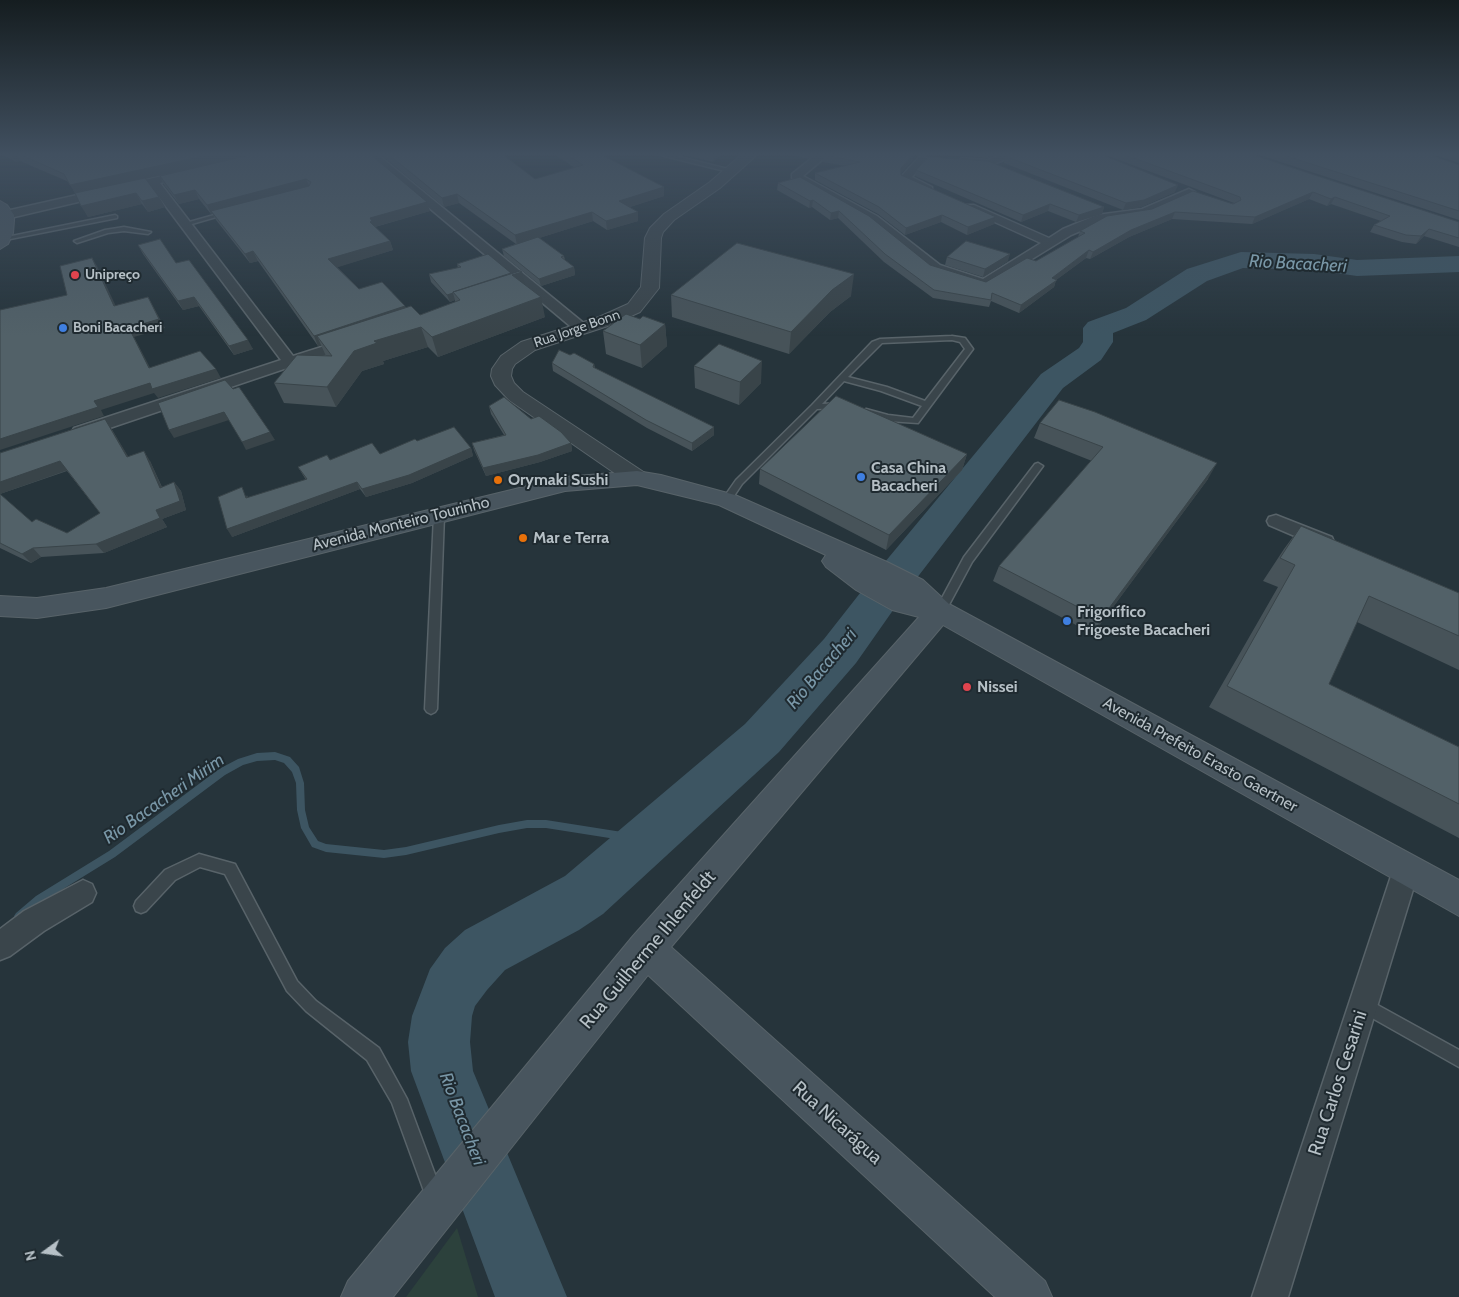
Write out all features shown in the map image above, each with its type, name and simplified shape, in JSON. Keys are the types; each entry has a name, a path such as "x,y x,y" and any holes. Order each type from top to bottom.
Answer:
{"main road":[{"path":"2,238 3,215"},
{"name":"Avenida Monteiro Tourinho","path":"0,606 37,608 106,598 565,484 638,478 683,486 727,500 797,533 871,576 940,611"},
{"name":"Avenida Prefeito Erasto Gaertner","path":"940,611 1459,899"},
{"name":"Rua Guilherme Ihlenfeldt","path":"364,1297 646,949 940,611"},
{"name":"Rua Nicarágua","path":"646,949 1029,1297"}],"street":[{"path":"178,215 290,362"},
{"path":"443,215 581,328"},
{"name":"Rua Jorge Bonn","path":"638,478 516,396 501,376 502,369 508,360 522,349 543,339 613,318 640,302 650,288 653,238 656,231 672,215"},
{"path":"865,215 935,268 986,284 1048,242 1095,220 1125,215"},
{"path":"986,215 1048,242"},
{"path":"507,290 526,283"},
{"path":"65,436 365,337"},
{"path":"1276,521 1340,548"},
{"name":"Rua Carlos Cesarini","path":"1270,1297 1406,870"},
{"path":"0,946 34,921 83,893"}],"lane":[{"path":"185,224 223,215"},
{"path":"2,238 114,217"},
{"path":"77,241 107,231 124,229 148,232"},
{"path":"727,500 739,482 880,341 952,338 962,340 969,348 927,405 912,422 888,418 853,408 837,406 815,407"},
{"path":"842,378 884,389 927,405"},
{"path":"940,611 968,560 1038,466"},
{"path":"431,709 439,515"},
{"path":"141,906 170,875 199,860 230,869 292,986 311,1006 373,1054 399,1098 437,1207"},
{"path":"1363,1005 1459,1058"}],"green space":[{"path":"457,1228 478,1297 406,1297"}],"building":[{"path":"214,215 382,215 370,218 372,221 370,222 390,241 328,259 359,289 382,282 405,306 314,336 253,251 245,254"},
{"path":"486,215 584,215 515,235"},
{"path":"596,215 629,215 606,221"},
{"path":"843,215 866,215 930,265 986,282 1027,258 1036,261 1085,233 1080,231 1107,216 1169,215 1131,230 1093,252 1089,250 1052,278 1057,280 1021,305 992,293 991,300 934,290 885,254"},
{"path":"889,215 990,215 996,217 968,227 942,215 906,228"},
{"path":"1215,215 1261,215 1255,217"},
{"path":"1386,215 1436,215 1459,222 1459,238 1429,229 1421,236 1406,235 1374,225 1390,216"},
{"path":"538,237 564,256 561,257 574,267 539,279 502,249"},
{"path":"160,239 176,263 189,260 248,340 229,346 194,297 178,301 138,245"},
{"path":"966,241 1010,254 985,269 947,257"},
{"path":"737,243 854,274 832,290 791,332 671,295"},
{"path":"488,254 511,273 447,295 429,274 461,267 457,264"},
{"path":"92,258 114,306 148,297 159,319 129,328 149,368 200,351 216,369 152,389 150,383 94,401 98,407 0,439 0,310 67,295 60,266"},
{"path":"520,271 522,272 512,275 541,297 432,337 421,327 374,341 377,343 354,351 327,387 274,383 297,355 332,356 317,336 411,306 420,315 460,300 453,292"},
{"path":"626,314 640,319 643,316 665,324 640,345 603,331"},
{"path":"719,344 762,361 740,382 694,366"},
{"path":"559,350 570,355 574,353 594,364 593,367 714,427 692,443 646,420 552,363"},
{"path":"225,380 233,389 239,387 270,432 242,442 224,412 169,430 158,403"},
{"name":"Casa China Bacacheri","path":"836,396 967,454 889,535 760,469"},
{"path":"504,397 531,419 539,416 561,432 571,443 538,455 483,468 472,443 506,435 489,406"},
{"path":"1059,400 1095,412 1217,463 1101,619 999,566 1103,447 1040,423"},
{"path":"105,419 127,457 144,451 160,488 174,482 180,501 156,510 160,518 96,544 33,548 22,554 0,543 0,494 32,522 36,519 67,533 100,513 60,461 0,482 0,453"},
{"path":"454,427 471,448 409,475 362,489 357,482 227,529 218,497 242,487 246,498 307,479 298,467 327,455 330,460 372,443 380,454 415,439 417,441"},
{"path":"1301,526 1459,593 1459,636 1369,596 1329,684 1459,747 1459,804 1227,686 1295,565 1280,558"}],"waterway":[{"name":"Rio Bacacheri","path":"531,1297 442,1071 439,1042 442,1016 451,990 466,969 485,950 559,911 584,895 658,832 762,738 840,651 889,585 1052,381 1090,354 1098,342 1098,328 1136,314 1197,275 1241,260 1314,262 1357,268 1459,264"},
{"name":"Rio Bacacheri Mirim","path":"19,916 39,899 112,854 222,772 241,762 257,757 275,756 287,760 296,770 300,783 301,810 305,828 315,844 326,848 384,854 406,851 527,824 546,824 622,836 658,832"}],"place":[{"name":"Unipreço","path":"75,275"},
{"name":"Boni Bacacheri","path":"63,328"},
{"name":"Casa China Bacacheri","path":"861,477"},
{"name":"Orymaki Sushi","path":"498,480"},
{"name":"Mar e Terra","path":"523,538"},
{"name":"Frigorífico Frigoeste Bacacheri","path":"1067,621"},
{"name":"Nissei","path":"967,687"}]}
